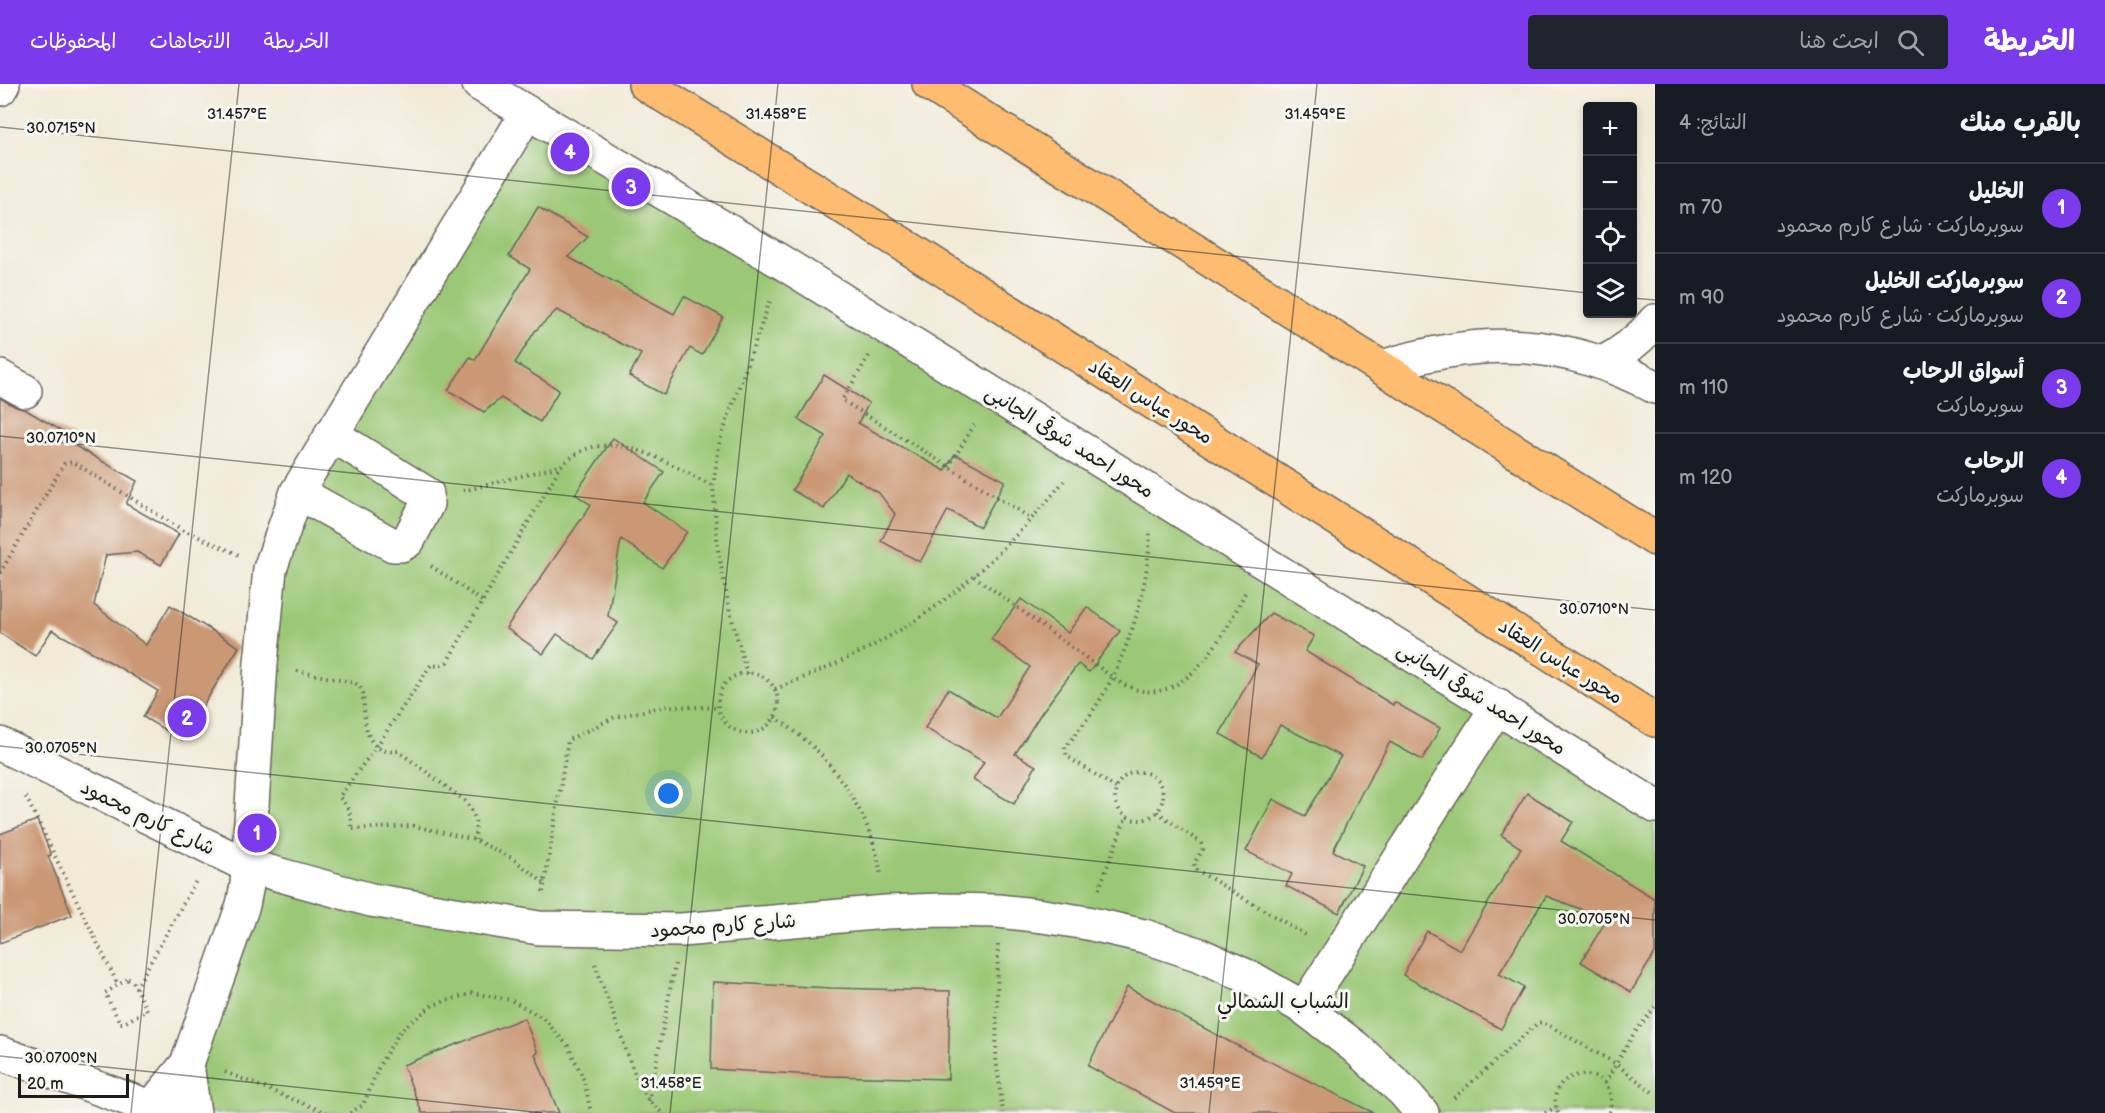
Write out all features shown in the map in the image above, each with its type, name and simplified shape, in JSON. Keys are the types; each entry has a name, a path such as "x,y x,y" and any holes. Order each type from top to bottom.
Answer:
{"main road":[{"name":"محور عباس العقاد","path":"645,84 914,251 1655,720"},
{"path":"929,84 1655,539"}],"street":[{"path":"0,89 3,84"},
{"name":"محور احمد شوقى الجانبى","path":"480,84 783,263 1262,562 1498,706 1655,806"},
{"path":"0,1053 156,1111 188,1060 237,924 247,885 261,663 270,569 297,492 527,113"},
{"path":"1603,363 1623,352 1641,338 1655,321"},
{"path":"1382,367 1455,348 1492,345 1567,353 1603,363 1655,387"},
{"path":"297,492 393,545 401,545 408,540 429,501 425,491 331,434"},
{"path":"1304,1008 1498,706"},
{"name":"شارع كارم محمود","path":"0,745 248,866 371,900 539,928 681,930 942,909 998,911 1087,923 1144,936 1200,955 1253,979 1304,1008 1355,1047 1403,1091 1434,1109"},
{"path":"188,1060 194,1113"}],"path":[{"path":"747,674 730,612 718,550 713,486 720,440 783,263"},
{"path":"886,327 842,400 1032,519"},
{"path":"949,467 993,393"},
{"path":"429,501 561,466 581,451 606,444 631,447 713,486"},
{"path":"775,689 837,664 896,633 950,596 1001,553 1032,519 1086,451"},
{"path":"0,573 64,464 73,462 182,528 270,569"},
{"path":"544,883 512,858 475,840 414,826 351,830 352,817 339,796 376,747 431,665 439,666 447,662 561,466"},
{"path":"1116,788 1067,756 1065,750 1103,695 1132,632 1149,563 1152,493"},
{"path":"401,545 482,601"},
{"path":"974,576 1111,676 1128,687 1148,692 1168,689 1191,674 1210,654 1262,562"},
{"path":"261,663 358,685 363,693 367,734 376,747 390,752 398,751 464,801 472,809 476,818 475,840"},
{"path":"741,674 755,674 767,679 775,689 778,703 776,717 768,726 756,733 730,728 722,717 718,704 721,691 729,680 741,674"},
{"path":"539,928 544,883 568,740 615,717 667,706 719,708"},
{"path":"776,717 821,754 856,801 878,856 886,912"},
{"path":"0,745 118,985"},
{"path":"1138,772 1155,778 1161,786 1163,795 1162,804 1157,812 1151,818 1134,820 1119,812 1116,805 1116,788 1121,780 1128,774 1138,772"},
{"path":"1157,812 1201,843 1203,849 1194,863 1195,869 1338,954"},
{"path":"1087,923 1126,817"},
{"path":"136,988 214,849"},
{"path":"998,911 996,1058 1003,1113"},
{"path":"582,930 638,1083 649,1101 662,1113"},
{"path":"649,1101 681,930"},
{"path":"131,980 147,1010 124,1023 120,1023 104,994 118,985 131,980"},
{"path":"350,1113 363,1105 380,1064 401,1030 433,1005 472,993 511,1000 543,1018 568,1046 584,1080 591,1113"},
{"path":"1605,1083 1633,1035 1655,1006"},
{"path":"1434,1109 1540,1022 1547,1023 1616,1064 1655,1094"},
{"path":"188,1060 327,1113"},
{"path":"1558,1113 1556,1096 1559,1087 1576,1074 1587,1073 1605,1083 1612,1103 1610,1113"},
{"path":"1545,1113 1556,1107"}],"green space":[{"path":"527,113 1655,806 1655,1113 194,1113 187,1064 237,924 270,569"}],"building":[{"path":"538,207 588,237 568,257 674,314 684,296 723,317 702,355 690,348 664,395 629,376 641,354 557,310 535,331 515,363 559,390 540,422 501,398 484,412 448,390 470,357 475,360 530,269 509,256"},
{"path":"824,375 869,403 858,423 945,471 955,454 1005,481 980,527 948,510 920,562 881,541 895,514 879,493 846,473 824,509 792,490 826,436 798,419"},
{"path":"0,398 26,410 74,438 70,443 137,481 126,504 179,534 161,565 137,552 106,555 94,605 146,645 170,605 239,647 182,740 143,717 158,691 112,663 52,630 35,656 0,633"},
{"path":"613,438 664,472 643,502 687,532 662,568 621,539 608,616 618,623 593,659 557,634 543,654 506,628 591,505 575,494"},
{"path":"1021,599 1068,633 1087,607 1120,631 1089,672 1078,664 1042,712 1015,754 1036,766 1014,804 973,780 984,762 925,728 948,689 997,718 1030,667 991,639"},
{"path":"1271,613 1314,636 1305,651 1393,705 1394,702 1440,728 1422,760 1390,742 1361,794 1333,851 1363,866 1339,913 1286,886 1292,874 1246,851 1273,799 1305,816 1341,756 1280,725 1262,757 1220,734 1258,664 1235,652"},
{"path":"1527,793 1573,822 1561,841 1655,899 1655,953 1631,992 1581,962 1607,919 1546,896 1499,974 1524,987 1501,1029 1403,975 1427,931 1460,950 1521,848 1501,835"},
{"path":"37,820 51,855 48,856 72,915 0,943 0,834"},
{"path":"713,982 950,991 948,1079 830,1076 711,1069"},
{"path":"1127,987 1232,1043 1374,1113 1175,1113 1088,1066"},
{"path":"524,1018 538,1053 535,1054 559,1113 422,1113 403,1065"}],"place":[{"name":"الرحاب","path":"570,152"},
{"name":"أسواق الرحاب","path":"631,187"},
{"name":"سوبرماركت الخليل","path":"187,718"},
{"name":"الخليل","path":"257,833"}],"district":[{"name":"الشباب الشمالي","path":"1283,1001"}]}
